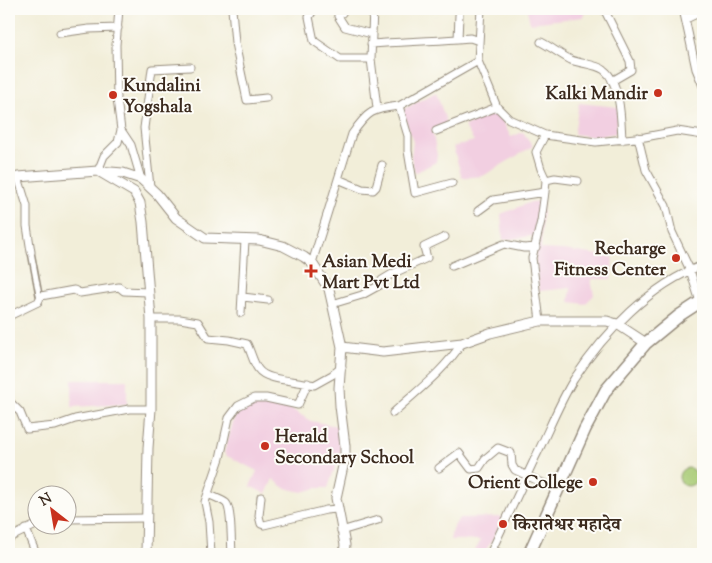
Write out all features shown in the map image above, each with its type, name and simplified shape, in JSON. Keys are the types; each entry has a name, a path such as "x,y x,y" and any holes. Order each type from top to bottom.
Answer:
{"highway":[{"path":"529,554 585,429 604,392 646,343 680,315 702,303"}],"street":[{"path":"98,171 104,156 118,142 121,130 117,99 119,9"},
{"path":"232,9 235,43 246,100 266,98"},
{"path":"314,9 309,17 314,41 340,60 371,58"},
{"path":"340,9 342,13 338,16 345,27 372,34"},
{"path":"373,9 371,58 377,108"},
{"path":"481,9 478,61 497,107 508,119 544,135 596,142 622,140 677,131 703,135"},
{"path":"604,9 630,61 631,70 612,81"},
{"path":"683,9 700,68 703,86"},
{"path":"686,19 703,11"},
{"path":"458,15 458,39"},
{"path":"60,33 118,28"},
{"path":"372,44 402,44 429,40 470,38 479,41"},
{"path":"541,42 571,59 604,70 612,81 621,112 622,140"},
{"path":"312,263 352,134 366,117 377,108 400,106 478,61"},
{"path":"150,187 144,128 152,68 190,67"},
{"path":"400,106 408,136 408,151 415,194 452,183"},
{"path":"436,131 497,107"},
{"path":"121,130 131,145 141,179"},
{"path":"540,321 532,258 536,247 545,192 546,180 536,152 544,135"},
{"path":"638,137 646,170 666,206 672,232 690,270 702,303"},
{"path":"338,179 362,189 374,190 382,165"},
{"path":"98,171 134,192 140,203 149,281 148,292 151,319 151,409 148,448 146,554"},
{"path":"9,180 18,177 98,171 123,173 141,179 176,218 206,238 259,240 283,246 312,263 329,289 342,347 339,388 345,457 336,498 345,545 344,554"},
{"path":"18,177 27,206 27,226 31,252 38,295 41,296"},
{"path":"546,180 555,178 578,181"},
{"path":"478,211 493,200 545,192"},
{"path":"332,304 362,295 380,285 382,280 392,274 427,258 424,247 446,236"},
{"path":"241,313 245,240"},
{"path":"452,266 504,244 524,248 536,247"},
{"path":"500,554 492,552 526,476 574,380 617,324 636,306 690,270 703,265"},
{"path":"41,296 74,290 80,293 120,287 124,291 148,292"},
{"path":"9,316 38,302 41,296"},
{"path":"243,297 268,300"},
{"path":"151,319 180,319 198,322 208,338 246,344 259,371 270,377 314,385 342,367"},
{"path":"342,347 383,352 462,343 490,333 540,321 607,321 617,324 646,343"},
{"path":"393,412 417,393 451,359 462,343"},
{"path":"211,554 209,522 205,502 220,458 229,418 238,406 254,398 266,398 298,405 308,383"},
{"path":"11,403 20,412 27,429 55,426 75,419 129,409 151,409"},
{"path":"439,468 459,453 471,469 479,468 485,459 498,448 511,453 512,466 515,470 558,490"},
{"path":"208,494 226,503 232,533 232,554"},
{"path":"261,497 259,516 261,524 264,526 337,508"},
{"path":"78,519 146,518"},
{"path":"341,530 378,520"},
{"path":"9,538 26,529 36,554"}],"shaded area":[{"path":"527,9 586,9 583,17 530,23"},
{"path":"436,92 447,124 432,130 437,155 436,162 415,173 411,157 413,142 402,110"},
{"path":"579,103 618,107 616,133 595,137 574,134"},
{"path":"497,111 511,137 523,132 533,146 483,176 462,178 453,147 474,141 464,126"},
{"path":"543,201 541,249 613,257 611,279 591,279 594,295 585,304 569,302 571,288 539,291 532,236 503,240 501,214 531,202"},
{"path":"72,380 127,380 127,404 72,407"},
{"name":"Herald Secondary School","path":"256,400 286,406 311,421 337,426 341,450 328,488 317,488 302,492 285,488 273,479 266,494 250,486 257,471 224,453 236,412 244,405"},
{"path":"503,517 493,539 483,554 473,554 481,540 450,540 452,530 459,518"}],"green space":[{"path":"684,468 692,468 697,473 695,484 684,486 679,481 679,473"}],"place":[{"name":"Kalki Mandir","path":"658,93"},
{"name":"Kundalini Yogshala","path":"113,95"},
{"name":"Recharge Fitness Center","path":"676,258"},
{"name":"Asian Medi Mart Pvt Ltd","path":"311,271"},
{"name":"Herald Secondary School","path":"265,446"},
{"name":"Orient College","path":"593,482"},
{"name":"किरातेश्वर महादेव","path":"503,524"}]}
